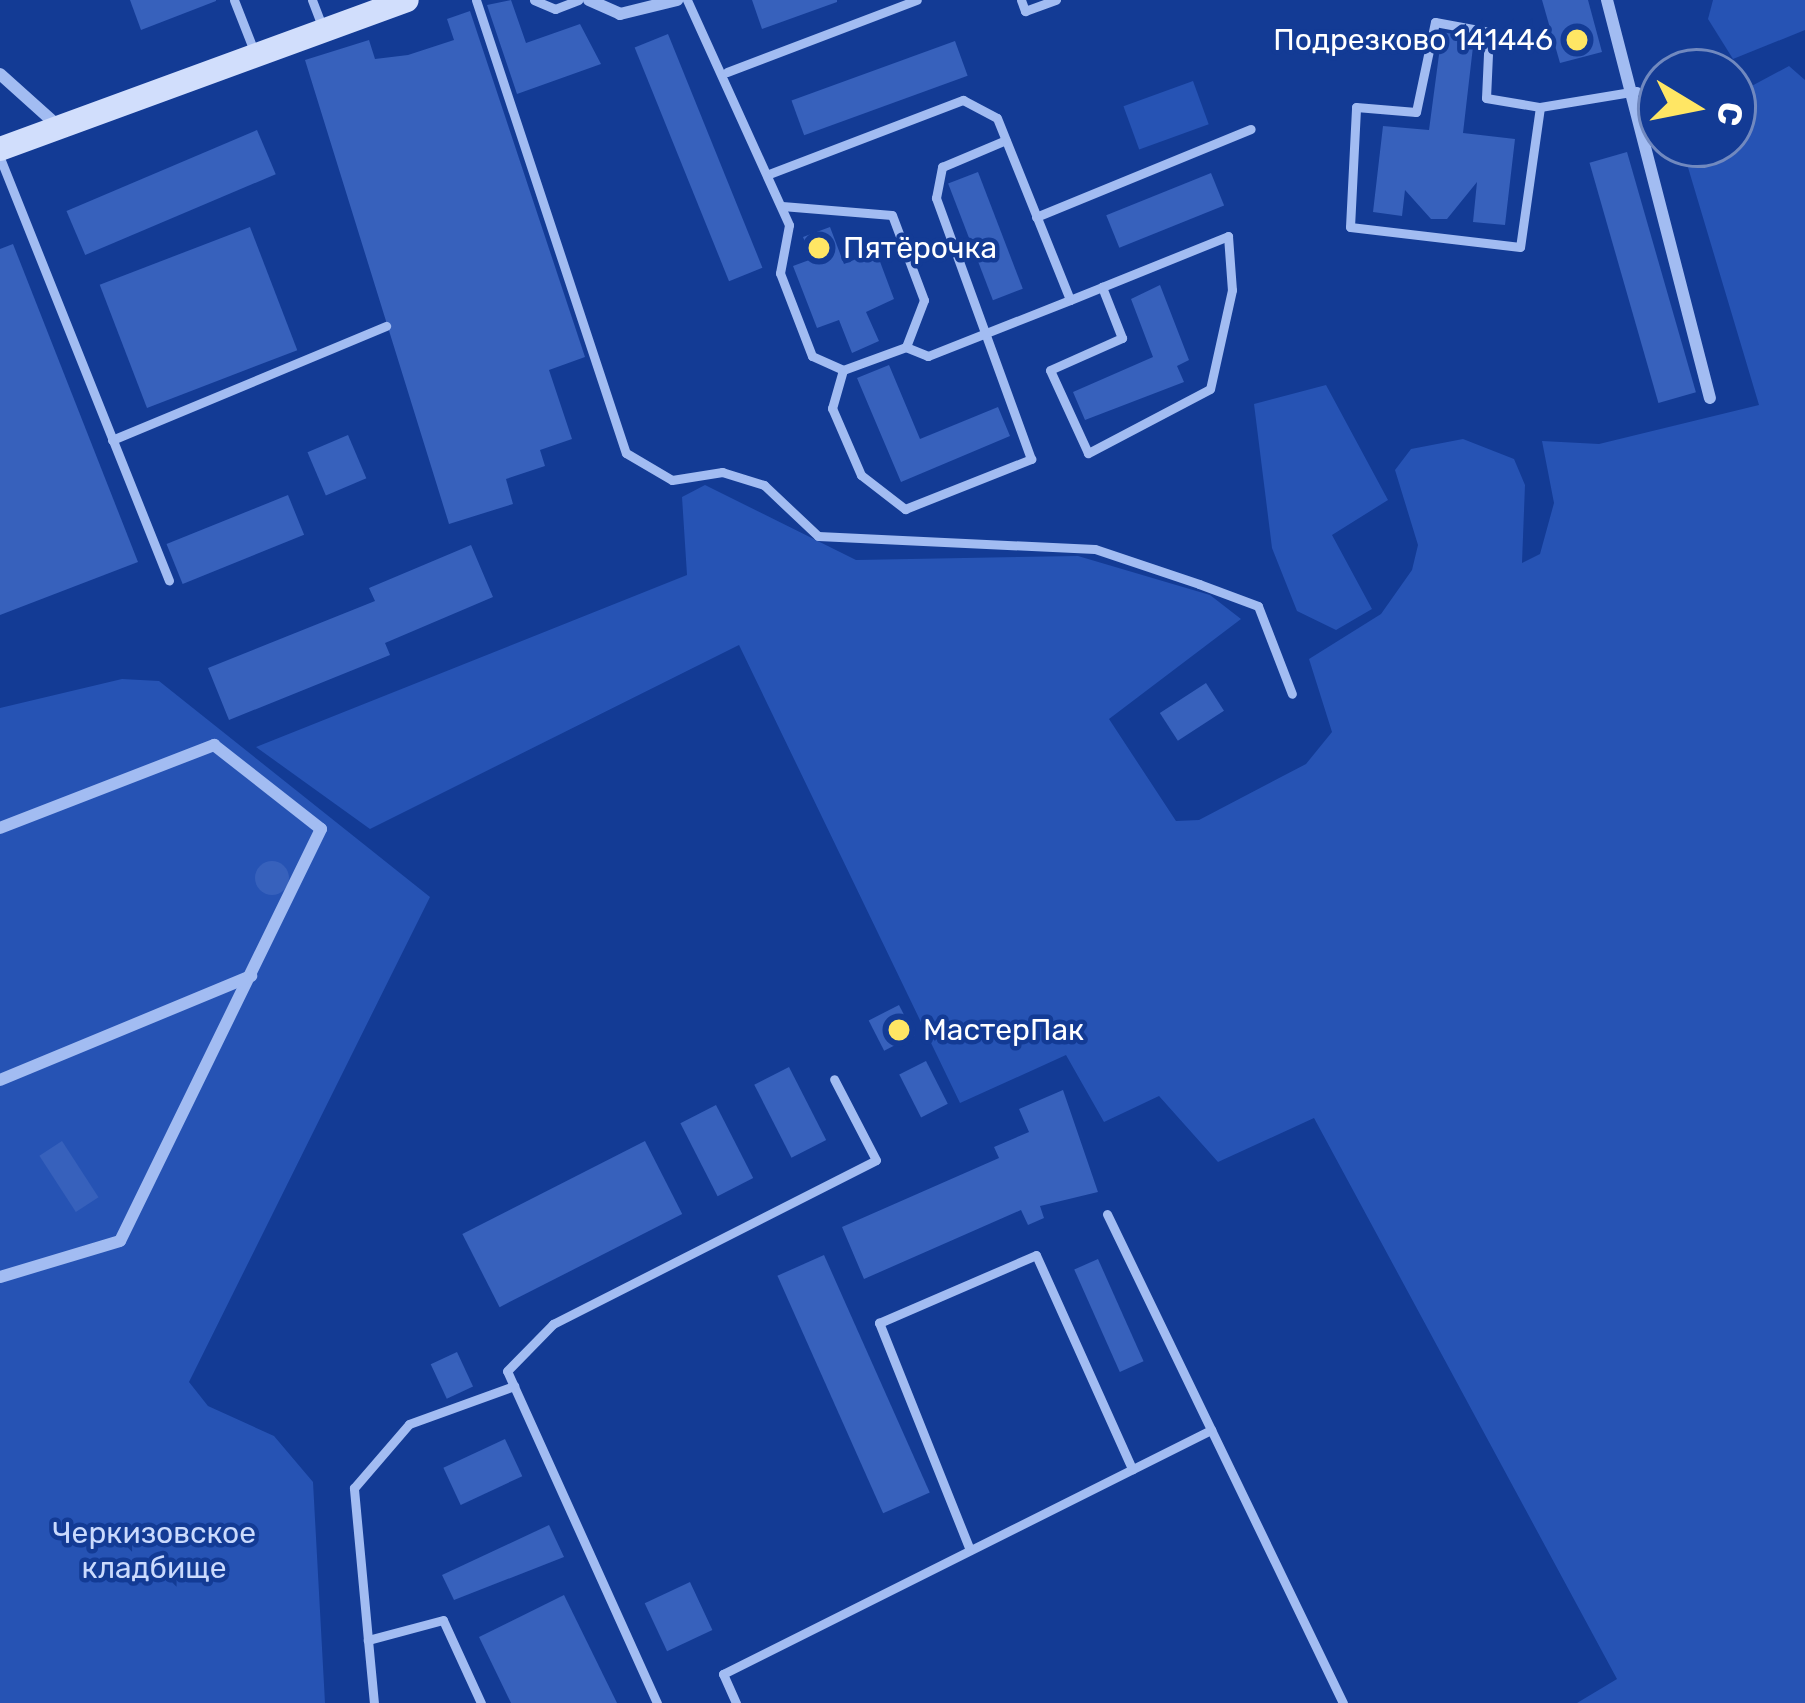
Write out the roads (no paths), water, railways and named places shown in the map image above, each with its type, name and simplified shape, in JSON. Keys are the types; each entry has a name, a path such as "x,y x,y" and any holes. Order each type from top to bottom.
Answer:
{"street":[{"path":"0,154 60,127 407,0"},
{"path":"590,0 620,14 677,0"},
{"path":"1607,0 1637,91"},
{"path":"0,74 60,127"},
{"path":"1655,168 1710,398"},
{"path":"0,828 194,748 223,748 321,829 120,1241 0,1276"},
{"path":"0,1080 250,976"}],"lane":[{"path":"235,0 256,56"},
{"path":"312,0 324,31"},
{"path":"476,0 626,453 672,480 722,472 764,485 818,536 1095,549 1199,584 1258,606 1292,694"},
{"path":"534,0 555,9 578,0"},
{"path":"687,0 727,72 782,206 780,273 812,356 843,370 906,347 928,356 1228,236 1232,290 1210,389 1088,453 1050,370 1122,338 1102,287"},
{"path":"727,72 917,0"},
{"path":"1021,0 1024,11 1056,0"},
{"path":"1540,107 1520,247 1350,227 1356,107 1416,112 1435,22 1489,32 1486,98 1540,107 1637,91"},
{"path":"769,174 963,100 998,118 1070,300"},
{"path":"1036,217 1251,129"},
{"path":"843,370 832,408 860,475 905,508 1031,459 934,180 1006,140"},
{"path":"0,154 169,580"},
{"path":"782,206 892,215 925,299 906,347"},
{"path":"112,440 386,326"},
{"path":"657,1703 507,1371 553,1324 876,1160 834,1079"},
{"path":"1107,1214 1343,1703"},
{"path":"970,1550 879,1323 1036,1255 1132,1469"},
{"path":"374,1703 354,1488 409,1424 514,1386"},
{"path":"736,1703 723,1674 1211,1430"},
{"path":"368,1640 442,1620 481,1703"}],"place":[{"name":"Подрезково 141446","path":"1577,40"},
{"name":"Пятёрочка","path":"819,248"},
{"name":"МастерПак","path":"899,1030"}],"park label":[{"name":"Черкизовское кладбище","path":"154,1550"}]}
